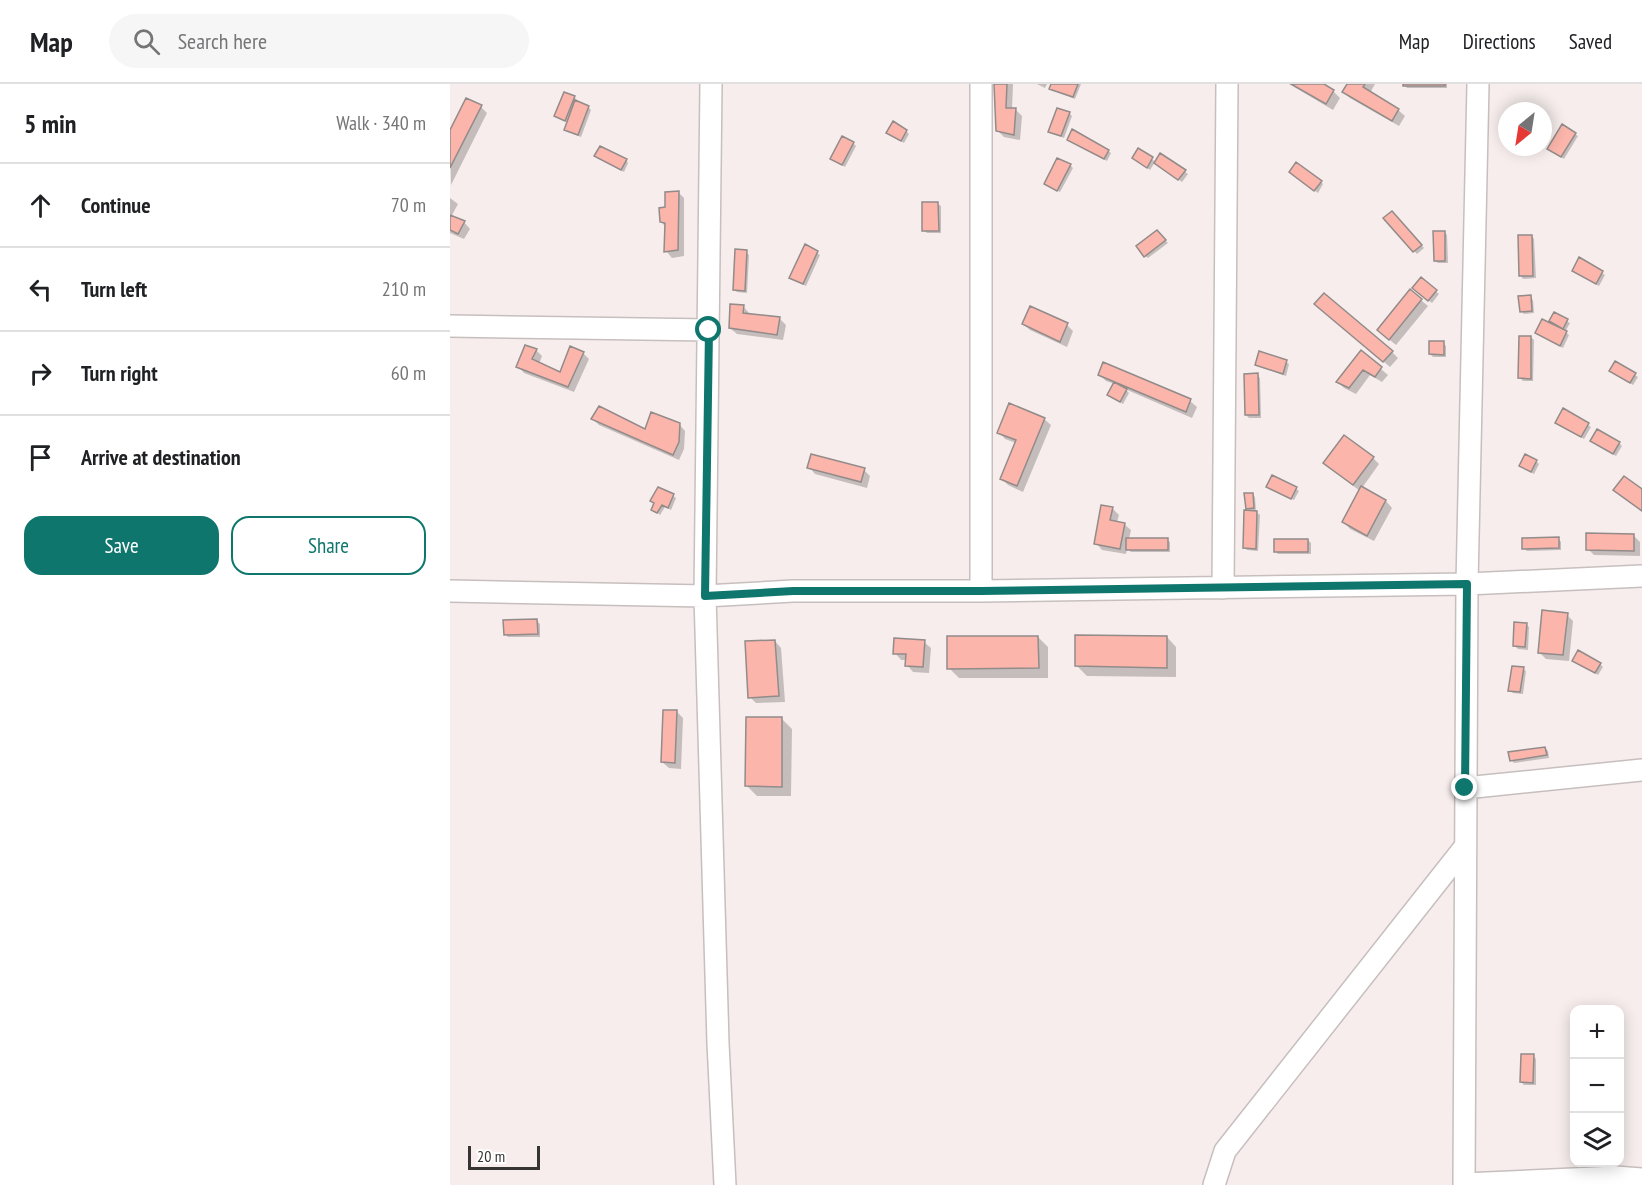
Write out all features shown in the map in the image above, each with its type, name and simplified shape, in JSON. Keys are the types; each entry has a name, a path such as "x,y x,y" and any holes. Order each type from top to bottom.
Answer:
{"street":[{"path":"711,84 705,596 724,1185"},
{"path":"981,84 981,591"},
{"path":"1224,588 1227,84"},
{"path":"1478,84 1467,584 1464,1185 1616,1177 1642,1179"},
{"path":"450,326 709,330"},
{"path":"450,591 705,596 793,591 981,591 1467,584 1642,576"},
{"path":"1465,788 1642,770"},
{"path":"1214,1185 1225,1151 1464,848"}],"building":[{"path":"994,84 1007,84 1006,108 1016,108 1014,135 996,131"},
{"path":"1051,84 1078,84 1073,97 1049,89"},
{"path":"1291,84 1324,84 1334,90 1326,104"},
{"path":"1347,84 1365,84 1363,87 1399,109 1392,121 1342,92"},
{"path":"1403,84 1445,84 1445,86 1403,86"},
{"path":"564,92 575,96 565,121 554,116"},
{"path":"466,98 482,105 450,168 450,130"},
{"path":"575,100 589,106 578,135 564,130"},
{"path":"1057,108 1070,112 1061,136 1048,132"},
{"path":"893,121 907,130 901,141 886,133"},
{"path":"1562,124 1576,133 1561,157 1552,152 1552,141"},
{"path":"1072,129 1109,150 1104,159 1067,140"},
{"path":"842,136 854,142 842,165 830,159"},
{"path":"600,146 627,159 621,170 594,156"},
{"path":"1138,148 1153,157 1147,168 1132,158"},
{"path":"1160,153 1186,170 1178,180 1154,163"},
{"path":"1057,158 1071,164 1057,191 1044,184"},
{"path":"1296,162 1322,181 1314,191 1289,172"},
{"path":"679,191 678,250 664,252 665,223 660,222 659,208 665,207 665,192"},
{"path":"922,202 938,202 939,231 922,231"},
{"path":"1392,211 1422,245 1413,252 1383,218"},
{"path":"450,215 465,221 458,234 450,230"},
{"path":"1157,230 1166,240 1144,257 1136,246"},
{"path":"1433,231 1445,231 1445,261 1434,261"},
{"path":"1518,235 1532,235 1533,276 1519,276"},
{"path":"805,244 818,251 803,284 789,278"},
{"path":"735,249 747,250 745,291 733,290"},
{"path":"1579,257 1603,271 1596,284 1572,271"},
{"path":"1421,277 1437,290 1428,301 1412,288"},
{"path":"1410,289 1422,299 1389,340 1377,330"},
{"path":"1324,293 1393,351 1383,362 1314,304"},
{"path":"1531,295 1532,311 1520,312 1518,296"},
{"path":"730,304 744,305 743,313 780,317 777,335 729,328"},
{"path":"1030,306 1068,323 1060,342 1022,324"},
{"path":"1554,312 1568,319 1563,329 1549,321"},
{"path":"1542,319 1567,331 1560,346 1535,333"},
{"path":"1519,336 1531,336 1531,379 1518,378"},
{"path":"1429,341 1444,341 1444,355 1429,354"},
{"path":"525,345 537,349 532,359 560,372 570,346 584,352 568,387 516,367"},
{"path":"1361,350 1382,367 1375,377 1363,370 1349,388 1336,382"},
{"path":"1259,351 1287,360 1283,374 1255,365"},
{"path":"1615,361 1636,373 1630,383 1609,371"},
{"path":"1103,362 1191,399 1186,412 1098,375"},
{"path":"1258,373 1259,415 1245,415 1244,374"},
{"path":"1114,382 1127,389 1120,402 1107,395"},
{"path":"1009,403 1045,418 1017,486 1000,479 1016,440 997,433"},
{"path":"599,406 645,429 651,412 680,423 679,442 673,455 591,419"},
{"path":"1563,408 1589,423 1581,437 1555,423"},
{"path":"1597,429 1620,442 1613,454 1590,441"},
{"path":"1344,435 1374,457 1353,485 1323,463"},
{"path":"811,454 865,468 861,482 807,468"},
{"path":"1525,454 1537,460 1531,472 1519,466"},
{"path":"1272,475 1297,487 1291,499 1266,487"},
{"path":"1624,476 1642,489 1642,511 1613,490"},
{"path":"1361,486 1386,500 1367,536 1342,522"},
{"path":"658,487 674,494 668,508 662,505 657,513 651,510 654,503 650,501"},
{"path":"1244,493 1253,493 1254,508 1246,509"},
{"path":"1101,505 1113,507 1110,520 1125,523 1120,549 1094,544"},
{"path":"1244,510 1257,511 1256,549 1243,548"},
{"path":"1586,533 1634,534 1634,551 1586,550"},
{"path":"1559,537 1559,548 1522,549 1522,538"},
{"path":"1126,538 1168,538 1168,550 1126,550"},
{"path":"1274,539 1308,539 1308,552 1274,552"},
{"path":"1542,610 1568,613 1563,655 1538,653"},
{"path":"537,619 538,634 504,635 503,620"},
{"path":"1514,622 1527,623 1525,647 1513,646"},
{"path":"1075,635 1167,636 1167,668 1075,666"},
{"path":"947,636 1038,636 1039,668 947,669"},
{"path":"894,638 925,640 923,667 905,666 906,654 893,654"},
{"path":"775,640 779,696 748,698 745,641"},
{"path":"1578,650 1601,663 1595,673 1572,661"},
{"path":"1512,666 1524,667 1520,692 1508,691"},
{"path":"663,710 677,710 675,763 661,762"},
{"path":"746,717 782,717 782,787 745,786"},
{"path":"1545,747 1547,755 1510,761 1508,752"},
{"path":"1521,1054 1534,1054 1533,1083 1520,1082"}],"route":[{"path":"709,330 705,596 793,591 981,591 1467,584 1465,788"}]}
